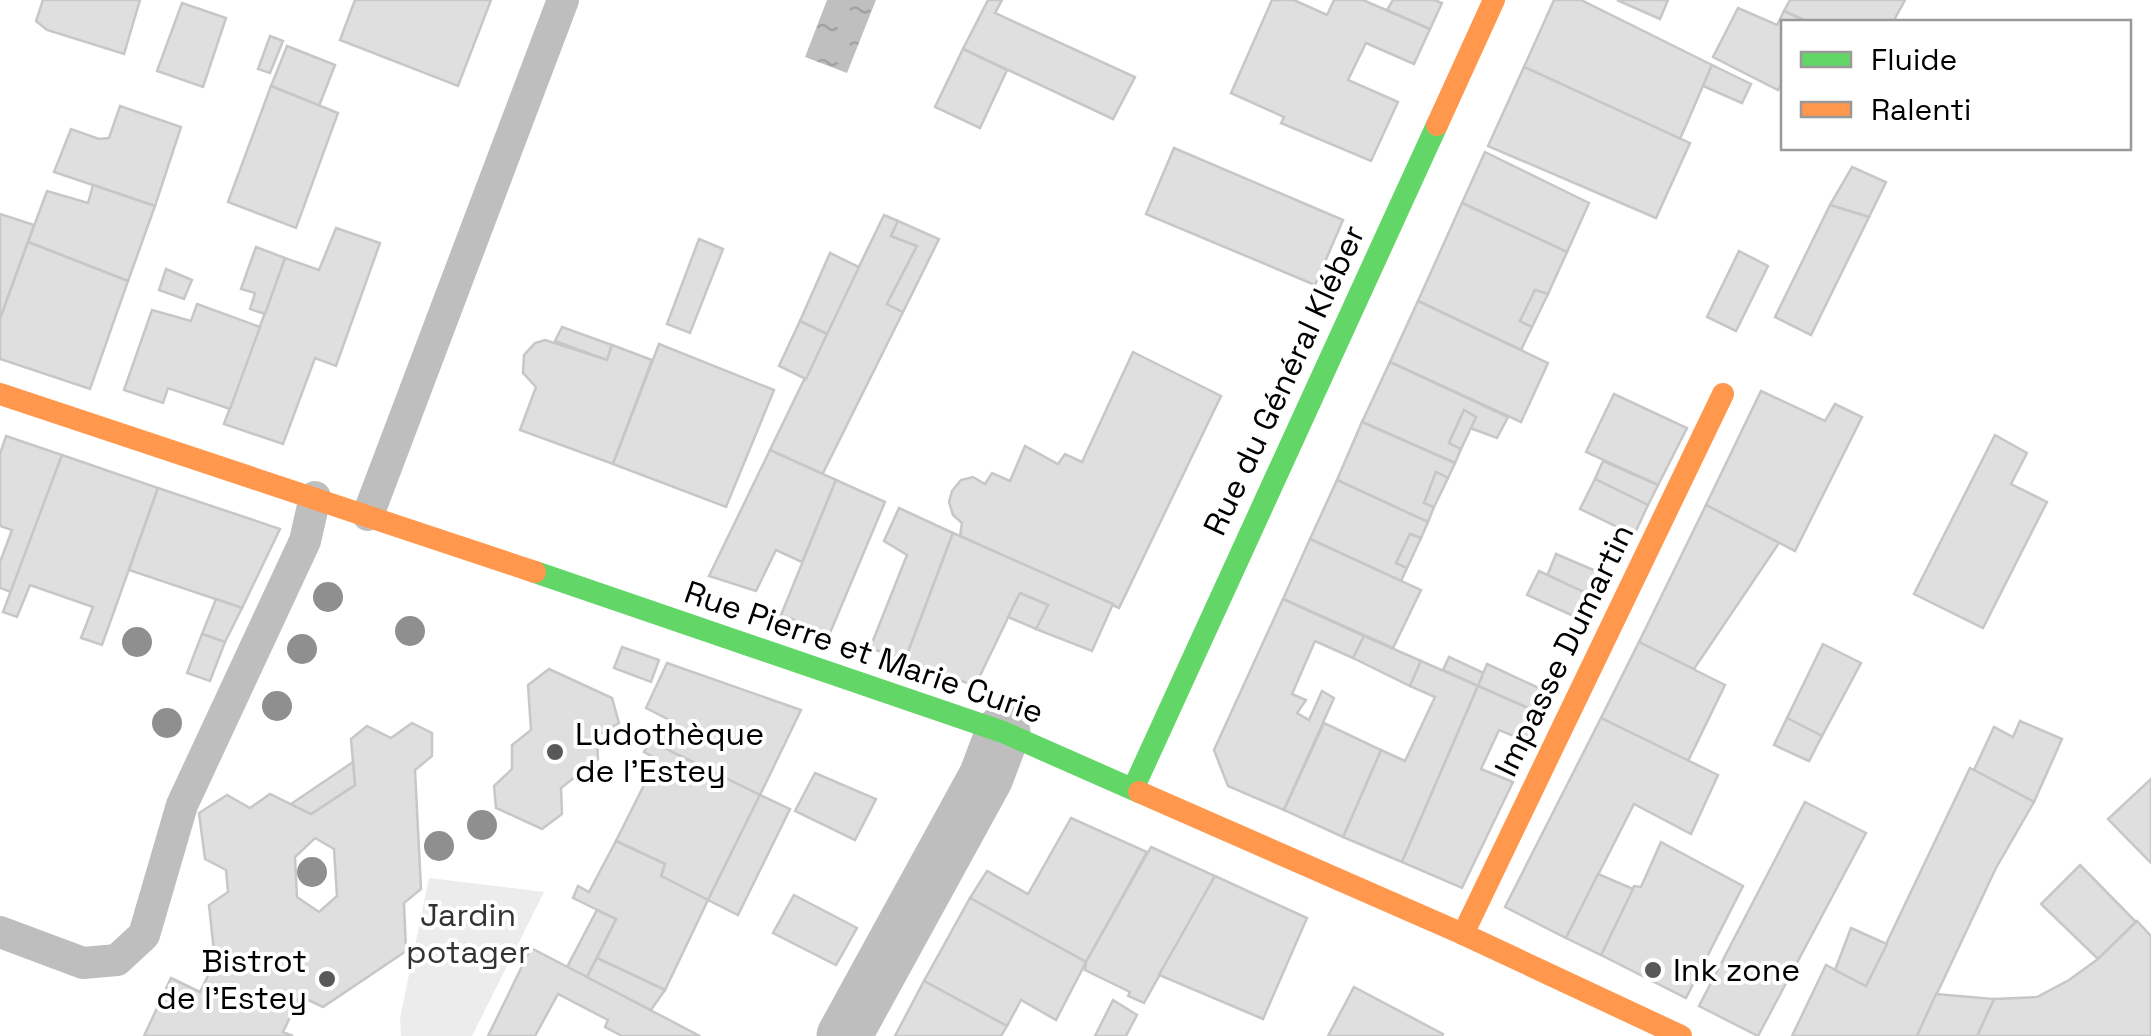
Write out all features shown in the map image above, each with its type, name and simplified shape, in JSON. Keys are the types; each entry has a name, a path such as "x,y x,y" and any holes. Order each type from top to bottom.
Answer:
{"street":[{"name":"Rue du Général Kléber","path":"1134,788 1494,0"},
{"name":"Rue Pierre et Marie Curie","path":"0,394 315,497 1002,732 1463,934 1681,1036"},
{"name":"Impasse Dumartin","path":"1463,934 1723,394"},
{"path":"844,1036 986,777 1002,732"}],"lane":[{"path":"368,515 562,0"},
{"path":"4,934 83,963 117,960 144,935 182,806 305,541 315,497"}],"green space":[{"name":"Jardin potager","path":"429,878 544,892 472,1036 401,1036 400,1018"}],"water":[{"path":"827,0 876,0 847,73 805,57"}],"building":[{"path":"43,0 140,0 124,54 47,30 36,21"},
{"path":"355,0 491,0 458,86 340,40"},
{"path":"988,0 1002,0 995,13 1135,77 1113,119 963,49"},
{"path":"1272,0 1294,0 1327,15 1334,0 1363,0 1430,29 1414,64 1366,43 1348,80 1398,102 1371,161 1281,123 1284,117 1231,93"},
{"path":"1393,0 1442,3 1430,29 1387,10"},
{"path":"1554,0 1581,0 1712,65 1680,139 1524,67"},
{"path":"1617,0 1668,0 1660,19"},
{"path":"1790,0 1905,0 1894,20 1804,20 1784,11"},
{"path":"182,3 226,18 203,87 157,71"},
{"path":"1738,8 1777,25 1784,11 1804,20 1781,20 1778,90 1713,57"},
{"path":"270,36 283,41 270,73 258,69"},
{"path":"287,46 335,65 319,106 271,86"},
{"path":"963,49 1007,70 980,128 935,107"},
{"path":"1712,65 1751,84 1742,103 1703,86"},
{"path":"1524,67 1690,143 1656,218 1488,146"},
{"path":"271,86 338,113 296,228 228,202"},
{"path":"120,106 181,127 155,206 54,172 71,129 99,139 109,138"},
{"path":"1174,148 1343,220 1315,285 1146,214"},
{"path":"1485,152 1589,203 1567,252 1462,203"},
{"path":"1852,167 1886,182 1869,217 1830,205"},
{"path":"93,185 155,206 128,281 28,242 47,191 88,203"},
{"path":"1462,203 1567,252 1548,294 1535,290 1520,321 1532,327 1521,350 1418,301"},
{"path":"1830,205 1869,217 1811,335 1775,317"},
{"path":"0,214 34,225 0,319"},
{"path":"884,215 898,221 891,236 917,246 887,304 903,312 822,475 770,450"},
{"path":"898,221 939,239 903,312 887,304 917,246 891,236"},
{"path":"336,228 380,243 336,366 315,358 283,444 224,424 285,258 319,270"},
{"path":"699,239 723,249 690,333 667,324"},
{"path":"28,242 128,281 90,389 0,359 0,319"},
{"path":"256,247 285,258 265,314 250,309 255,293 241,289"},
{"path":"1739,251 1768,266 1736,331 1707,317"},
{"path":"830,253 859,267 827,334 800,321"},
{"path":"166,269 192,280 184,299 159,290"},
{"path":"1535,290 1548,294 1532,327 1520,321"},
{"path":"1418,301 1548,363 1521,422 1390,362"},
{"path":"197,304 260,327 230,409 168,388 163,403 124,390 152,310 191,321"},
{"path":"800,321 827,334 806,379 779,366"},
{"path":"562,327 612,345 607,360 555,341"},
{"path":"545,340 607,360 612,345 652,360 613,464 520,430 536,387 523,373 524,355 535,343"},
{"path":"659,344 774,390 726,507 613,464"},
{"path":"1133,352 1221,396 1119,608 960,536 962,523 953,515 949,502 961,480 973,477 985,484 992,473 1010,481 1025,446 1058,464 1065,454 1082,462"},
{"path":"1390,362 1508,417 1497,438 1470,428 1476,417 1464,410 1449,443 1461,449 1455,463 1362,422"},
{"path":"1761,391 1825,421 1835,404 1862,417 1795,551 1706,505"},
{"path":"1614,394 1687,428 1658,485 1586,452"},
{"path":"1464,410 1476,417 1461,449 1449,443"},
{"path":"1362,422 1455,463 1448,478 1436,472 1424,503 1434,507 1428,522 1337,480"},
{"path":"1995,435 2027,453 2011,484 2047,502 1983,628 1914,594"},
{"path":"6,436 62,455 11,592 0,588 0,562 12,530 0,526 0,454"},
{"path":"770,450 836,480 802,562 776,550 756,591 709,576"},
{"path":"62,455 158,488 102,645 81,638 93,607 30,585 17,617 3,612"},
{"path":"1603,461 1658,485 1648,505 1595,479"},
{"path":"1436,472 1448,478 1434,507 1424,503"},
{"path":"1595,479 1648,505 1634,535 1580,509"},
{"path":"836,480 885,502 830,633 781,615"},
{"path":"1337,480 1428,522 1421,538 1410,534 1396,563 1407,568 1401,581 1310,539"},
{"path":"158,488 280,529 242,608 129,570"},
{"path":"1706,505 1779,543 1694,669 1639,642"},
{"path":"899,508 953,533 905,660 870,648 907,555 884,541"},
{"path":"953,533 1113,604 1092,651 1036,629 1048,605 1020,593 975,686 905,660"},
{"path":"1410,534 1421,538 1407,568 1396,563"},
{"path":"1310,539 1421,590 1393,648 1283,599"},
{"path":"1556,554 1612,578 1601,600 1547,576"},
{"path":"1539,571 1601,600 1589,623 1527,595"},
{"path":"1020,593 1048,605 1036,629 1008,617"},
{"path":"216,599 242,608 225,642 202,634"},
{"path":"1283,599 1364,636 1353,658 1315,641 1292,694 1306,700 1297,713 1309,720 1322,691 1334,698 1284,810 1228,786 1214,750"},
{"path":"202,634 225,642 210,681 187,673"},
{"path":"1364,636 1421,661 1410,686 1353,658"},
{"path":"1639,642 1725,685 1688,761 1601,718"},
{"path":"1823,644 1861,663 1822,736 1787,718"},
{"path":"622,647 659,660 651,682 614,668"},
{"path":"1449,657 1484,673 1478,686 1443,670"},
{"path":"1421,661 1478,686 1402,862 1343,837 1381,750 1405,761 1435,697 1410,686"},
{"path":"667,663 801,710 760,795 650,741 656,728 667,735 675,723 646,708"},
{"path":"1487,664 1554,695 1544,715 1478,686"},
{"name":"Ludothèque de l'Estey","path":"549,669 612,698 619,723 597,736 598,759 561,788 562,814 542,829 496,808 494,786 512,769 512,745 531,730 528,685"},
{"path":"1478,686 1544,715 1531,743 1499,730 1481,769 1513,782 1462,888 1402,862"},
{"path":"1601,718 1718,775 1691,834 1634,804 1566,938 1505,907"},
{"path":"1787,718 1822,736 1809,761 1774,745"},
{"path":"2020,721 2062,739 2034,802 1974,770 1994,727 2013,737"},
{"path":"412,723 432,733 432,756 415,770 421,889 404,903 406,951 323,1007 300,996 283,1032 293,1036 144,1036 171,978 200,992 215,961 209,905 228,892 226,870 205,859 199,813 227,795 250,808 270,794 311,814 355,785 351,739 367,726 391,738","holes":["315,838 334,849 337,896 319,912 297,897 295,857"]},
{"path":"1324,723 1381,750 1343,837 1284,810"},
{"path":"650,741 760,795 708,900 661,876 665,864 616,841 657,759 644,752"},
{"path":"353,762 355,785 311,814 291,804"},
{"path":"1970,768 2034,802 1996,868 1917,1036 1792,1036 1826,965 1866,986"},
{"path":"815,773 876,799 855,840 795,811"},
{"path":"2151,779 2151,863 2108,819"},
{"path":"760,795 790,809 738,915 708,900"},
{"path":"1805,802 1866,833 1758,1036 1699,1006"},
{"path":"1071,818 1147,852 1086,962 970,898 987,871 1028,894"},
{"path":"616,841 665,864 661,876 708,900 665,990 597,958 616,919 573,898 578,886 589,892"},
{"path":"1661,842 1743,886 1686,998 1601,955 1634,886 1641,887"},
{"path":"1151,847 1215,876 1144,1003 1085,970"},
{"path":"2080,865 2136,922 2098,959 2041,904"},
{"path":"1598,874 1633,889 1601,955 1566,938"},
{"path":"1215,876 1307,918 1263,1019 1159,975"},
{"path":"794,895 857,928 836,965 773,933"},
{"path":"970,898 1086,962 1056,1020 1021,1000 1007,1026 924,981"},
{"path":"597,910 616,919 587,977 567,967"},
{"path":"2137,921 2151,936 2151,1036 1977,1036 1994,999 2037,997 2069,980 2098,959"},
{"path":"1851,928 1887,944 1866,986 1835,970"},
{"path":"531,948 700,1036 622,1036 605,1027 608,1020 558,994 535,1036 488,1036"},
{"path":"597,958 665,990 651,1010 587,977"},
{"path":"924,981 1007,1026 1001,1036 895,1036"},
{"path":"1354,987 1443,1034 1442,1036 1328,1036"},
{"path":"1936,994 1994,999 1977,1036 1917,1036"},
{"path":"1113,1000 1137,1015 1126,1036 1095,1036"}],"traffic: fast":[{"path":"1134,787 1437,125"},
{"path":"535,572 1003,732 1139,792"}],"traffic: slow":[{"path":"1437,125 1494,0"},
{"path":"0,394 535,572"},
{"path":"1463,934 1723,394"},
{"path":"1139,792 1463,934 1681,1036"}],"place":[{"name":"Ludothèque de l'Estey","path":"555,752"},
{"name":"Ink zone","path":"1653,970"},
{"name":"Bistrot de l'Estey","path":"327,979"}]}
